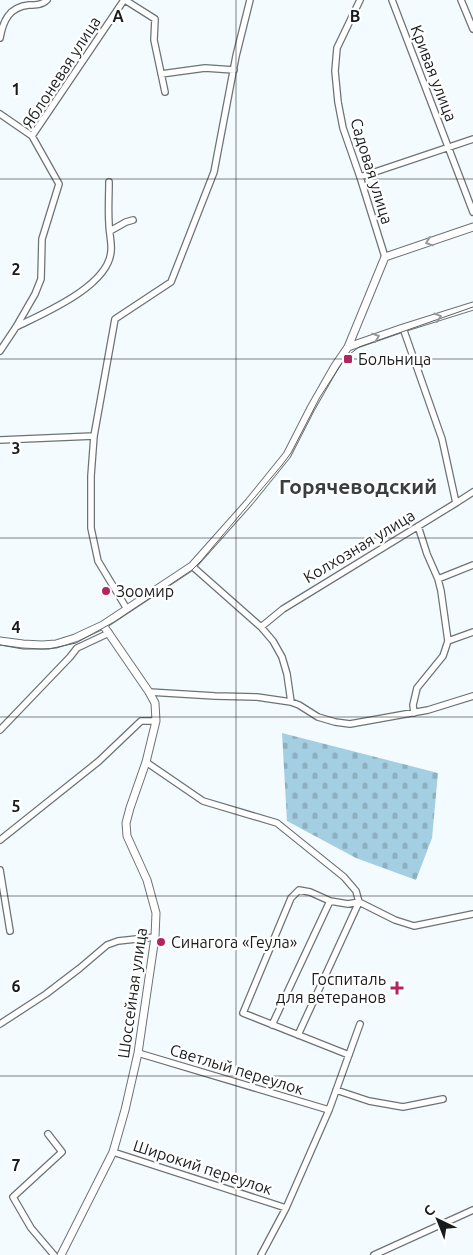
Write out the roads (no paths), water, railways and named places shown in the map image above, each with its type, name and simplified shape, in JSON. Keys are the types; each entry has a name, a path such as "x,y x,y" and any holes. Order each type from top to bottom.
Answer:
{"main road":[{"path":"0,641 42,645 56,644 75,638 103,625 192,566 288,455 311,408 348,347 385,257 473,227"},
{"path":"348,347 473,306"},
{"name":"Шоссейная улица","path":"61,1255 113,1152 138,1053 155,937 156,913 147,880 128,836 126,823 146,762 156,721 155,703 103,625"}],"street":[{"path":"0,38 3,25 15,9 38,5 45,3 47,0"},
{"path":"124,0 155,19 154,40 165,92"},
{"name":"Яблоневая улица","path":"0,351 35,294 41,279 42,239 59,184 32,136 124,0"},
{"path":"127,608 98,561 91,528 91,476 94,436 115,320 171,282 214,172 250,0"},
{"name":"Садовая улица","path":"360,0 337,48 335,71 338,102 343,128 385,257"},
{"name":"Кривая улица","path":"392,0 473,212"},
{"path":"461,0 473,29"},
{"path":"161,74 205,68 234,70"},
{"path":"0,114 32,136"},
{"path":"360,177 473,139"},
{"path":"16,327 62,304 95,280 107,267 111,251 109,182"},
{"path":"110,231 133,220"},
{"path":"403,328 442,439 456,503"},
{"path":"0,440 94,436"},
{"name":"Колхозная улица","path":"261,627 283,609 473,492"},
{"path":"414,713 412,705 417,688 443,656 448,641 438,579 418,526"},
{"path":"438,579 473,565"},
{"path":"192,566 261,627 273,641 282,657 287,674 291,702"},
{"path":"448,641 473,632"},
{"path":"0,730 77,648 109,633"},
{"path":"149,692 257,697 291,702 318,717 350,724 428,710 473,696"},
{"path":"0,840 99,761 141,721 156,721"},
{"path":"146,762 204,801 277,823 344,876 356,892 359,902 298,1035"},
{"path":"0,870 10,931"},
{"path":"349,1055 243,1013 291,898 298,890 310,892 330,901 348,904 359,902 395,920 414,926 473,914"},
{"path":"272,1024 330,901"},
{"path":"0,1024 46,994 107,945 118,941 155,937"},
{"path":"261,1255 286,1208 329,1110 360,1024"},
{"name":"Светлый переулок","path":"138,1053 329,1110"},
{"path":"336,1090 369,1101 403,1107 443,1099"},
{"path":"48,1134 62,1152 13,1197 31,1228 54,1255"},
{"name":"Широкий переулок","path":"113,1152 286,1208"},
{"path":"374,1255 473,1210"}],"tram line":[{"path":"0,645 23,649 49,649 76,643 114,622 192,570 291,453 320,397 346,357 359,347 473,307"}],"place":[{"name":"Больница","path":"348,359"},
{"name":"Зоомир","path":"106,591"},
{"name":"Синагога «Геула»","path":"161,942"},
{"name":"Госпиталь для ветеранов","path":"397,988"}],"district":[{"name":"Горячеводский","path":"358,486"}]}
